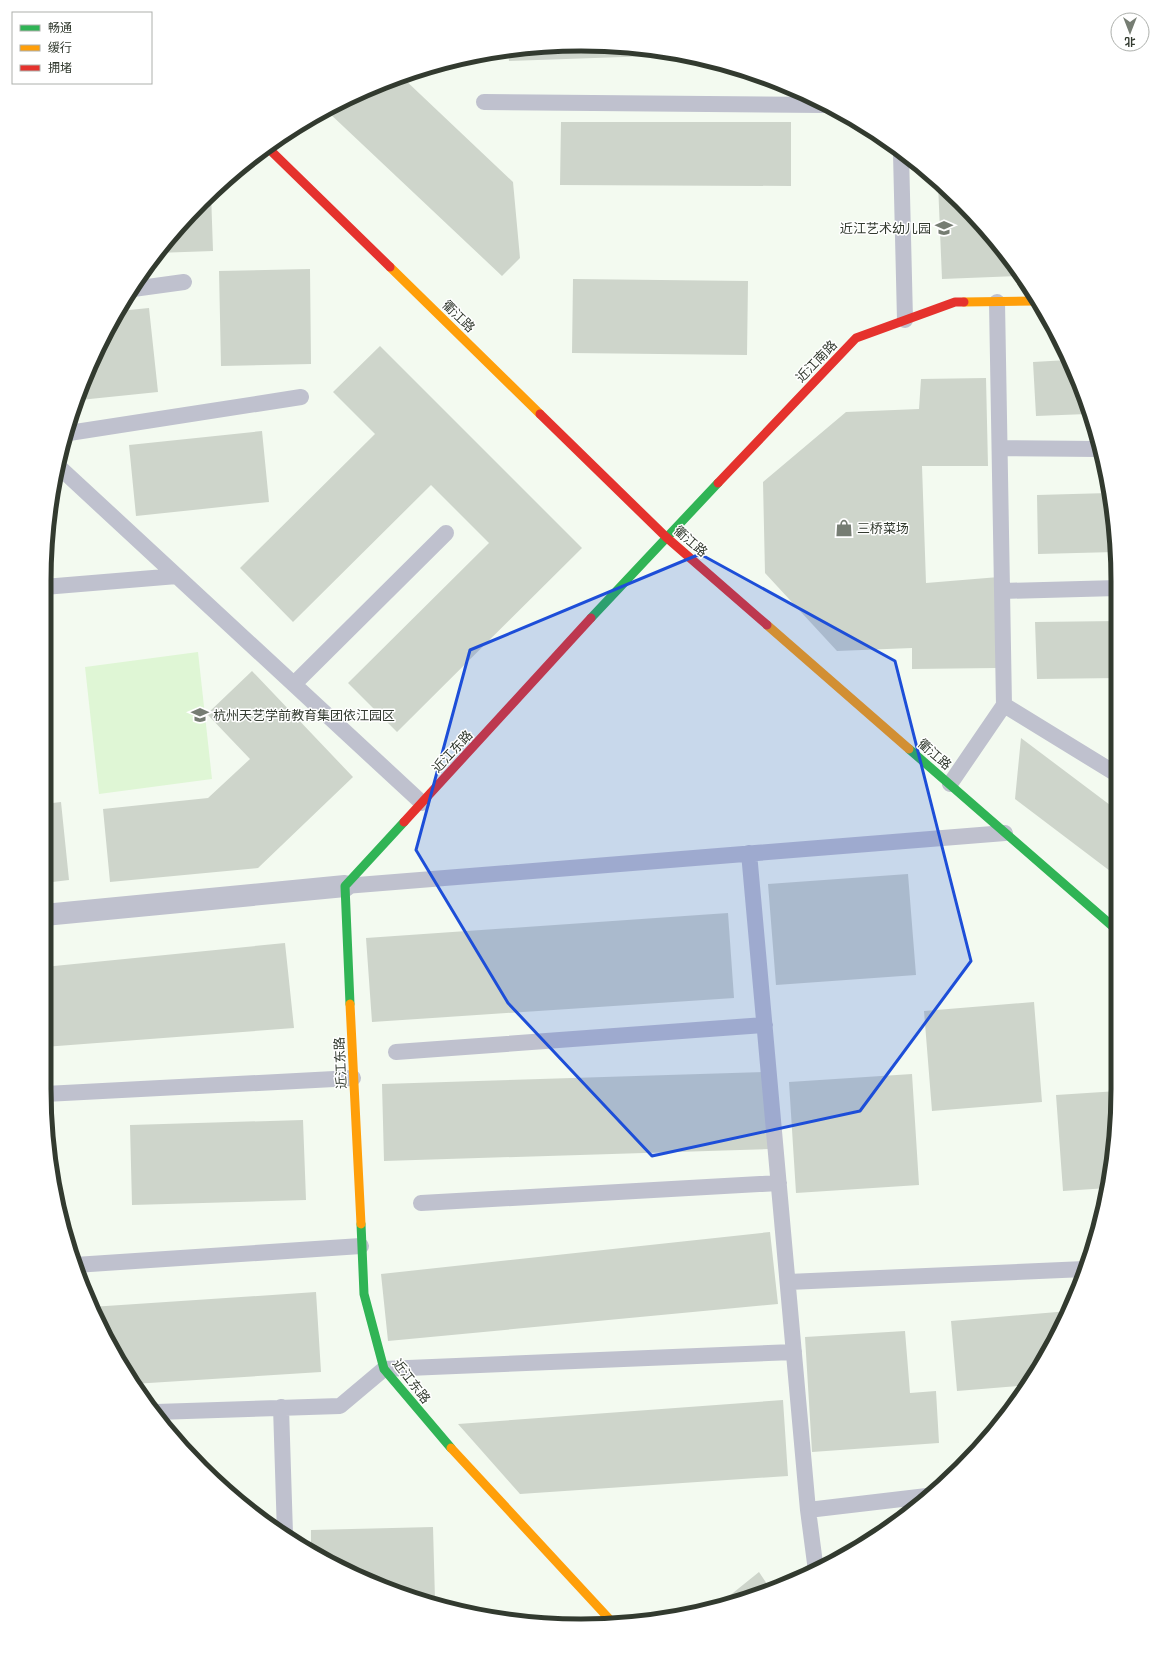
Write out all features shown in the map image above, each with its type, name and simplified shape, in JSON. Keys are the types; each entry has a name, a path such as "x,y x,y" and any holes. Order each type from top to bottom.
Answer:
{"street":[{"name":"衢江路","path":"271,151 666,537 1111,926"},
{"name":"近江南路","path":"666,537 856,338 955,302 1031,301"},
{"name":"近江东路","path":"609,1618 436,1432 384,1369 364,1294 345,886 666,537"},
{"path":"51,914 345,886"}],"lane":[{"path":"484,102 813,105"},
{"path":"901,159 905,320"},
{"path":"139,288 184,282"},
{"path":"950,784 1004,705 997,302"},
{"path":"72,432 301,397"},
{"path":"1000,448 1094,449"},
{"path":"63,470 422,803"},
{"path":"294,684 446,533"},
{"path":"51,586 177,576"},
{"path":"1002,591 1111,588"},
{"path":"1004,705 1111,771"},
{"path":"345,886 1005,833"},
{"path":"749,853 808,1510 815,1564"},
{"path":"396,1052 765,1025"},
{"path":"51,1094 354,1078"},
{"path":"421,1203 779,1183"},
{"path":"81,1265 361,1246"},
{"path":"788,1282 1079,1269"},
{"path":"161,1412 340,1406 384,1369 794,1352"},
{"path":"281,1407 285,1528"},
{"path":"808,1510 918,1497"}],"highlighted area":[{"path":"700,554 895,661 971,961 860,1111 652,1156 508,1003 416,850 470,650"}],"green space":[{"path":"198,652 212,779 99,794 85,667"}],"building":[{"path":"546,52 616,52 650,56 509,61 509,57"},
{"path":"406,81 513,182 520,258 502,276 331,114 378,91"},
{"path":"561,122 791,122 791,186 560,185"},
{"path":"938,190 956,206 979,232 1014,276 942,279"},
{"path":"211,201 213,251 166,253"},
{"path":"310,269 311,364 221,366 219,271"},
{"path":"573,279 748,281 747,355 572,353"},
{"path":"149,308 158,392 83,400 91,378 126,310"},
{"path":"380,346 582,548 397,732 348,683 489,543 431,485 293,622 240,568 375,434 333,392"},
{"path":"1062,360 1071,378 1084,414 1036,416 1033,362"},
{"name":"三桥菜场","path":"986,378 988,466 922,466 926,583 999,577 997,668 912,669 912,648 837,651 765,573 763,482 846,412 919,409 921,379"},
{"path":"262,431 269,502 136,516 129,445"},
{"path":"1103,493 1110,552 1038,554 1037,495"},
{"path":"1111,621 1111,678 1037,679 1035,622"},
{"path":"252,671 353,777 258,868 110,882 103,809 208,798 250,759 207,714"},
{"path":"1021,738 1111,806 1111,872 1015,799"},
{"path":"61,802 69,880 51,882 51,803"},
{"path":"908,874 916,975 776,985 768,884"},
{"path":"728,913 734,998 372,1022 366,938"},
{"path":"285,943 294,1028 51,1046 51,966"},
{"path":"1034,1002 1042,1102 932,1111 924,1011"},
{"path":"767,1072 769,1149 384,1161 382,1084"},
{"path":"912,1074 919,1185 796,1193 789,1082"},
{"path":"1111,1091 1110,1124 1102,1188 1063,1191 1056,1095"},
{"path":"303,1120 306,1200 132,1205 130,1125"},
{"path":"770,1232 778,1304 388,1341 381,1274"},
{"path":"316,1292 321,1372 140,1384 122,1354 98,1307"},
{"path":"1061,1312 1040,1354 1020,1386 957,1391 951,1321"},
{"path":"905,1331 910,1393 936,1391 939,1443 812,1452 805,1337"},
{"path":"783,1400 788,1476 520,1494 458,1424"},
{"path":"433,1527 435,1598 378,1579 316,1548 311,1545 311,1530"},
{"path":"759,1572 768,1585 751,1591 726,1599"}],"traffic: fast":[{"path":"591,618 718,483"},
{"path":"909,749 1111,925"},
{"path":"350,1004 345,886 404,822"},
{"path":"361,1224 364,1294 384,1369 451,1448"}],"traffic: slow":[{"path":"390,267 540,414"},
{"path":"964,302 1031,301"},
{"path":"767,625 909,749"},
{"path":"350,1004 361,1224"},
{"path":"451,1448 609,1618"}],"traffic: jam":[{"path":"271,151 390,267"},
{"path":"718,483 856,338 955,302 964,302"},
{"path":"540,414 666,537 767,625"},
{"path":"404,822 591,618"}],"place":[{"name":"近江艺术幼儿园","path":"944,228"},
{"name":"三桥菜场","path":"844,528"},
{"name":"杭州天艺学前教育集团依江园区","path":"200,715"}]}
